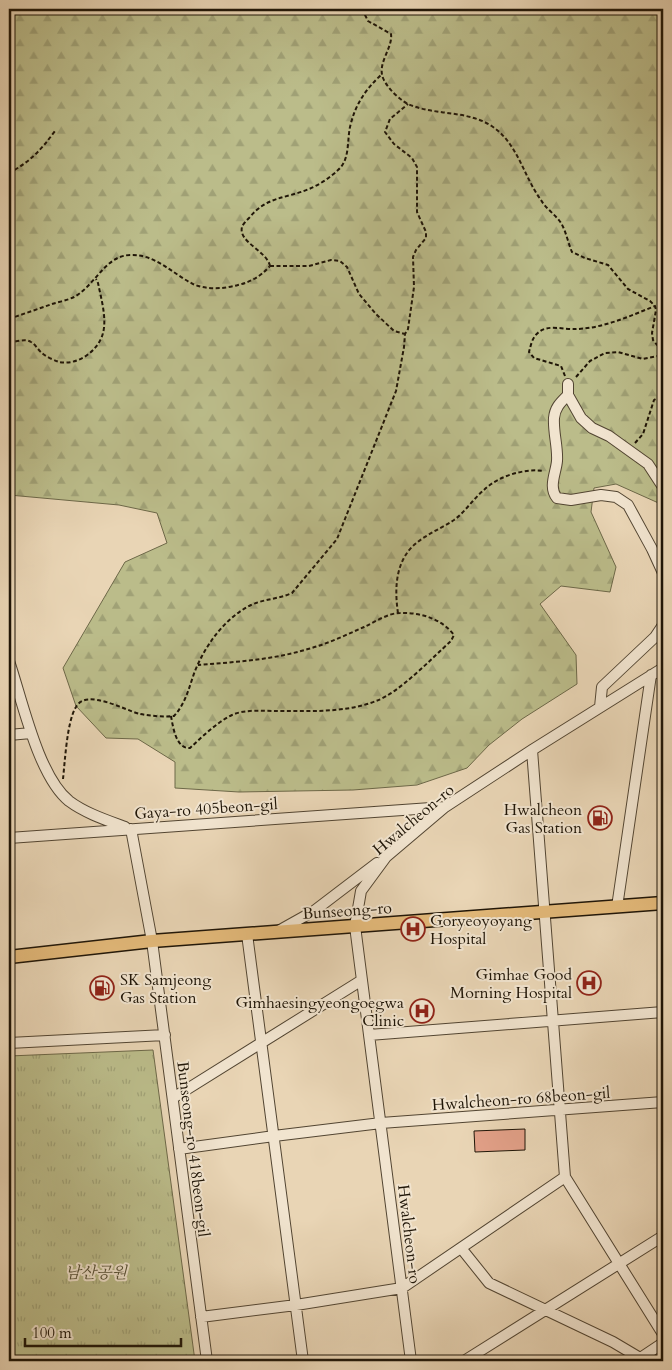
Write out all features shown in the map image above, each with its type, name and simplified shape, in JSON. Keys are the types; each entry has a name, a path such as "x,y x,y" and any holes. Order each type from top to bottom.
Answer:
{"main road":[{"name":"Bunseong-ro","path":"9,957 152,941 663,903"}],"street":[{"path":"663,487 648,464 609,436 592,428 581,418 568,390 558,404 554,418 557,461 553,474 553,492 557,498 571,500 601,495 616,497 628,505 663,573"},
{"path":"600,707 602,687 655,637 663,626"},
{"name":"Gaya-ro 405beon-gil","path":"9,661 31,733 50,779 70,801 100,818 131,829 445,807"},
{"name":"Hwalcheon-ro","path":"411,1361 356,926 361,891 386,856 445,807 663,668"},
{"path":"617,907 651,675"},
{"path":"9,734 31,733"},
{"path":"532,750 543,912 565,1177 663,1334"},
{"path":"9,838 131,829 152,941"},
{"path":"276,932 314,911 386,856"},
{"path":"247,934 303,1361"},
{"name":"Bunseong-ro 418beon-gil","path":"152,941 207,1361"},
{"path":"173,1098 362,980"},
{"path":"369,1035 663,1012"},
{"path":"9,1043 164,1035"},
{"name":"Hwalcheon-ro 68beon-gil","path":"179,1150 381,1123 663,1102"},
{"path":"201,1317 296,1305 402,1288 565,1177"},
{"path":"464,1361 663,1236"},
{"path":"461,1248 489,1283 613,1342 637,1360 658,1361"},
{"path":"637,1360 663,1343"}],"path":[{"path":"362,9 368,21 391,34 392,39 382,65 382,75 396,94 413,106 466,116 489,124 499,132 514,148 540,200 561,223 572,252 584,258 608,265 628,289 650,301 654,306 656,310 652,333 653,340 663,353 643,359 618,352 604,353 590,361 568,390"},
{"path":"270,266 269,260 245,239 242,233 242,226 253,212 271,200 310,189 340,169 346,159 350,126 358,104 368,87 382,75"},
{"path":"60,792 73,713 76,705 83,699 94,699 138,713 174,716 182,707 198,665 215,635 226,623 252,604 282,598 292,593 337,539 396,391 414,287 413,257 426,238 426,232 417,212 417,166 412,158 394,144 385,132 390,119 408,104"},
{"path":"9,173 23,166 40,151 55,131"},
{"path":"9,319 74,296 96,279 113,259 121,256 133,254 155,260 194,284 210,288 227,288 249,282 263,274 270,266 309,266 331,260 340,261 346,267 359,294 376,314 394,331 405,334"},
{"path":"9,343 24,340 31,342 43,354 60,362 71,362 83,358 95,348 104,332 104,316 96,279"},
{"path":"568,390 561,366 534,358 528,352 532,340 539,331 548,328 577,329 609,324 654,306"},
{"path":"629,450 644,434 654,400 663,395"},
{"path":"398,613 398,574 406,553 414,545 456,518 484,489 496,481 530,470 553,474"},
{"path":"170,716 173,729 181,745 185,748 190,748 218,723 234,714 252,711 334,711 358,707 379,700 402,685 451,642 454,635 447,627 431,618 414,613 398,613 306,650 258,660 198,665"}],"green space":[{"path":"9,9 663,9 663,505 616,484 594,488 591,512 616,567 610,592 561,586 540,604 576,655 577,684 522,719 489,745 467,768 417,785 353,790 239,792 175,788 175,762 138,739 106,738 76,706 63,668 125,562 167,543 157,513 119,505 9,495"},
{"name":"남산공원","path":"153,1050 195,1361 9,1361 9,1056"}],"building":[{"path":"525,1129 525,1150 475,1152 474,1131"}],"place":[{"name":"Hwalcheon Gas Station","path":"600,818"},
{"name":"Goryeoyoyang Hospital","path":"413,929"},
{"name":"Gimhae Good Morning Hospital","path":"589,983"},
{"name":"SK Samjeong Gas Station","path":"102,988"},
{"name":"Gimhaesingyeongoegwa Clinic","path":"422,1011"}]}
